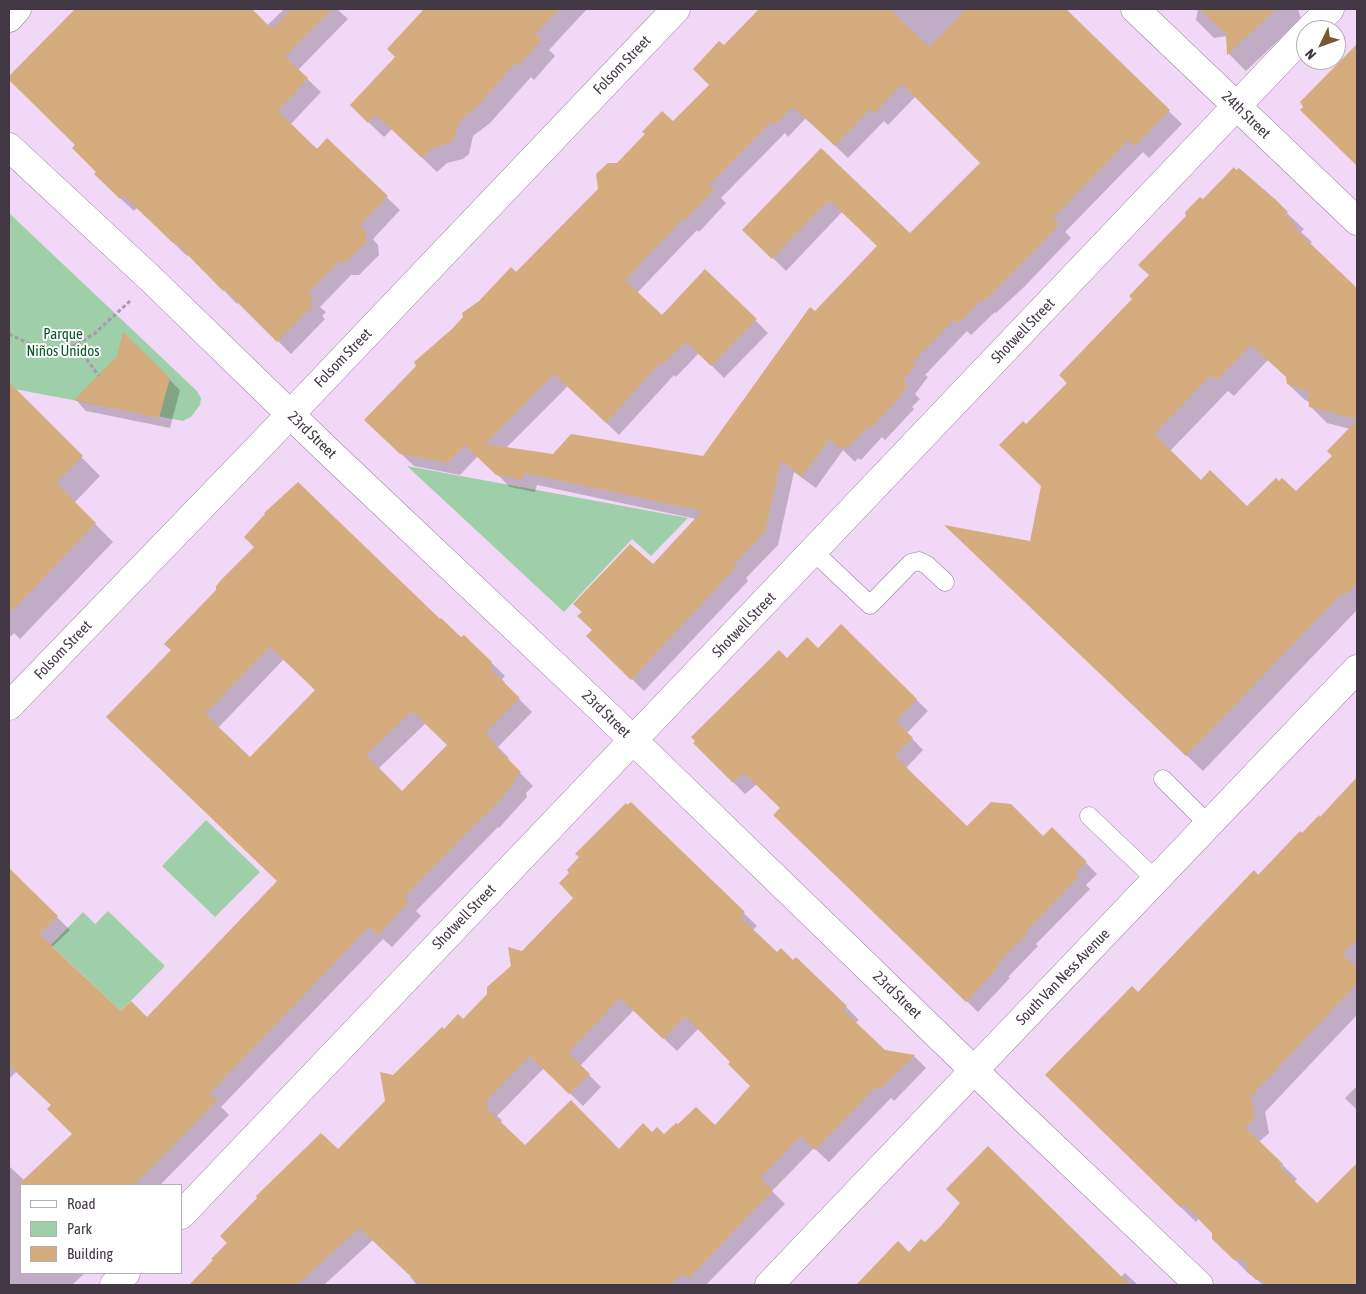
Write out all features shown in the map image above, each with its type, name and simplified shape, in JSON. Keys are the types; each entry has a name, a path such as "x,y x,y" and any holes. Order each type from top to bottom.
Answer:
{"street":[{"path":"9,18 17,9"},
{"name":"Folsom Street","path":"9,706 676,9"},
{"name":"24th Street","path":"1135,9 1357,221"},
{"path":"1319,20 1330,9"},
{"name":"Shotwell Street","path":"182,1214 1296,44"},
{"name":"23rd Street","path":"9,147 152,280 1199,1285"},
{"name":"South Van Ness Avenue","path":"769,1285 1357,669"},
{"path":"114,1285 125,1274"}],"lane":[{"path":"814,552 870,605 911,563 919,561 945,582"},
{"path":"1163,779 1209,825"},
{"path":"1089,816 1156,880"}],"path":[{"path":"9,334 36,347 64,348 76,345 104,325 152,280"},
{"path":"67,333 98,376"}],"green space":[{"name":"Parque Niños Unidos","path":"9,213 197,391 201,398 200,405 191,417 183,421 9,388"},
{"path":"407,466 688,518 651,556 632,539 564,612"},
{"path":"206,820 260,872 215,917 162,866"},
{"path":"108,911 165,966 121,1011 51,945 83,912 95,924"}],"building":[{"path":"75,9 252,9 272,29 292,9 332,9 285,57 308,78 278,111 317,149 327,138 388,196 360,225 366,231 366,242 346,262 338,262 308,293 313,298 310,302 313,305 277,342 175,242 173,243 123,195 120,199 94,174 96,172 72,148 75,145 9,80 9,76"},
{"path":"424,9 559,9 535,35 541,41 518,66 515,63 475,109 459,121 454,139 448,144 432,148 422,158 376,115 368,123 350,105 395,57 387,49"},
{"path":"759,9 890,9 929,47 966,9 1066,9 1170,110 1135,146 1129,140 1053,218 1059,225 1011,275 983,302 981,300 958,324 954,320 913,361 916,364 903,381 908,385 901,393 902,395 871,428 869,426 847,448 845,446 841,450 830,439 802,476 781,461 765,532 734,564 736,567 631,680 586,636 592,630 577,616 582,612 573,604 630,544 653,564 702,511 524,473 522,480 496,475 465,445 447,463 400,454 364,420 416,366 414,362 463,317 462,313 479,301 511,267 516,272 598,189 596,174 608,163 617,163 645,134 642,132 662,111 673,121 709,85 693,69 719,41 724,45","holes":["902,84 980,163 910,233 821,148 742,230 772,259 829,200 877,246 815,311 810,307 703,456 571,434 553,454 485,444 554,374 606,423 660,363 662,365 686,342 711,366 757,319 705,269 662,315 625,280 684,218 685,220 714,190 709,185 771,122 775,125 793,107 835,146 870,109 875,113"]},
{"path":"1199,9 1276,9 1227,55 1226,34"},
{"path":"1357,44 1357,166 1300,110 1303,107 1300,102 1331,70 1346,70 1346,55"},
{"path":"1234,167 1236,170 1239,168 1276,200 1288,212 1285,215 1296,225 1294,228 1357,288 1357,419 1309,407 1308,391 1287,384 1286,377 1251,345 1217,380 1211,375 1154,434 1201,480 1210,470 1247,506 1276,478 1279,481 1282,478 1296,491 1332,456 1327,451 1357,420 1357,583 1347,594 1340,595 1186,756 944,525 1030,541 1041,486 999,445 1023,421 1026,424 1067,383 1059,375 1132,299 1129,296 1149,275 1138,265 1186,216 1185,212 1200,197 1203,199"},
{"path":"123,332 170,378 159,418 74,400 117,356"},
{"path":"9,382 83,456 56,483 96,523 9,614"},
{"path":"298,482 440,619 461,637 464,635 492,662 490,665 493,669 491,670 520,698 485,733 521,772 513,780 514,784 485,816 404,897 409,902 378,935 369,927 209,1094 217,1101 135,1184 18,1185 72,1134 47,1109 51,1105 9,1065 9,868 58,916 39,934 121,1011 131,1001 147,1017 277,881 106,717 171,650 164,644 216,590 216,586 222,579 254,547 244,537","holes":["270,647 315,690 250,757 205,714","412,711 447,745 402,791 366,755"]},
{"path":"841,624 917,699 896,721 913,738 895,755 912,773 967,826 991,802 1011,804 1043,836 1052,827 1087,862 1075,872 1079,876 997,964 999,966 966,1002 773,815 780,808 744,773 733,783 693,743 695,741 691,737 779,650 787,658 807,637 818,648"},
{"path":"1357,777 1357,939 1342,954 1357,968 1357,984 1251,1096 1255,1118 1245,1127 1283,1164 1280,1167 1317,1203 1357,1163 1357,1285 1266,1285 1261,1280 1256,1280 1249,1273 1245,1260 1234,1260 1212,1239 1212,1233 1184,1204 1181,1208 1045,1075 1132,986 1138,992 1254,870 1258,875 1300,831 1302,833 1319,815 1320,817"},
{"path":"631,802 745,912 740,917 777,952 781,948 793,960 796,957 847,1006 843,1010 885,1050 915,1055 880,1089 877,1086 815,1150 801,1136 760,1178 773,1190 688,1279 683,1274 670,1285 420,1285 359,1228 297,1285 189,1285 227,1243 220,1236 257,1198 256,1196 321,1133 338,1149 385,1101 380,1072 393,1075 442,1027 444,1029 458,1014 463,1019 487,994 487,987 511,966 508,947 522,951 573,898 559,883 569,873 567,870 579,857 575,854 626,803 627,805","holes":["620,998 663,1039 685,1016 730,1062 728,1064 750,1086 715,1125 696,1107 664,1134 657,1127 652,1132 643,1123 619,1149 571,1100 525,1145 487,1109 489,1106 485,1102 530,1056 569,1094 590,1074 568,1053"]},
{"path":"988,1146 1130,1285 856,1285 898,1241 909,1252 921,1239 925,1242 941,1226 960,1203 946,1189"}]}
